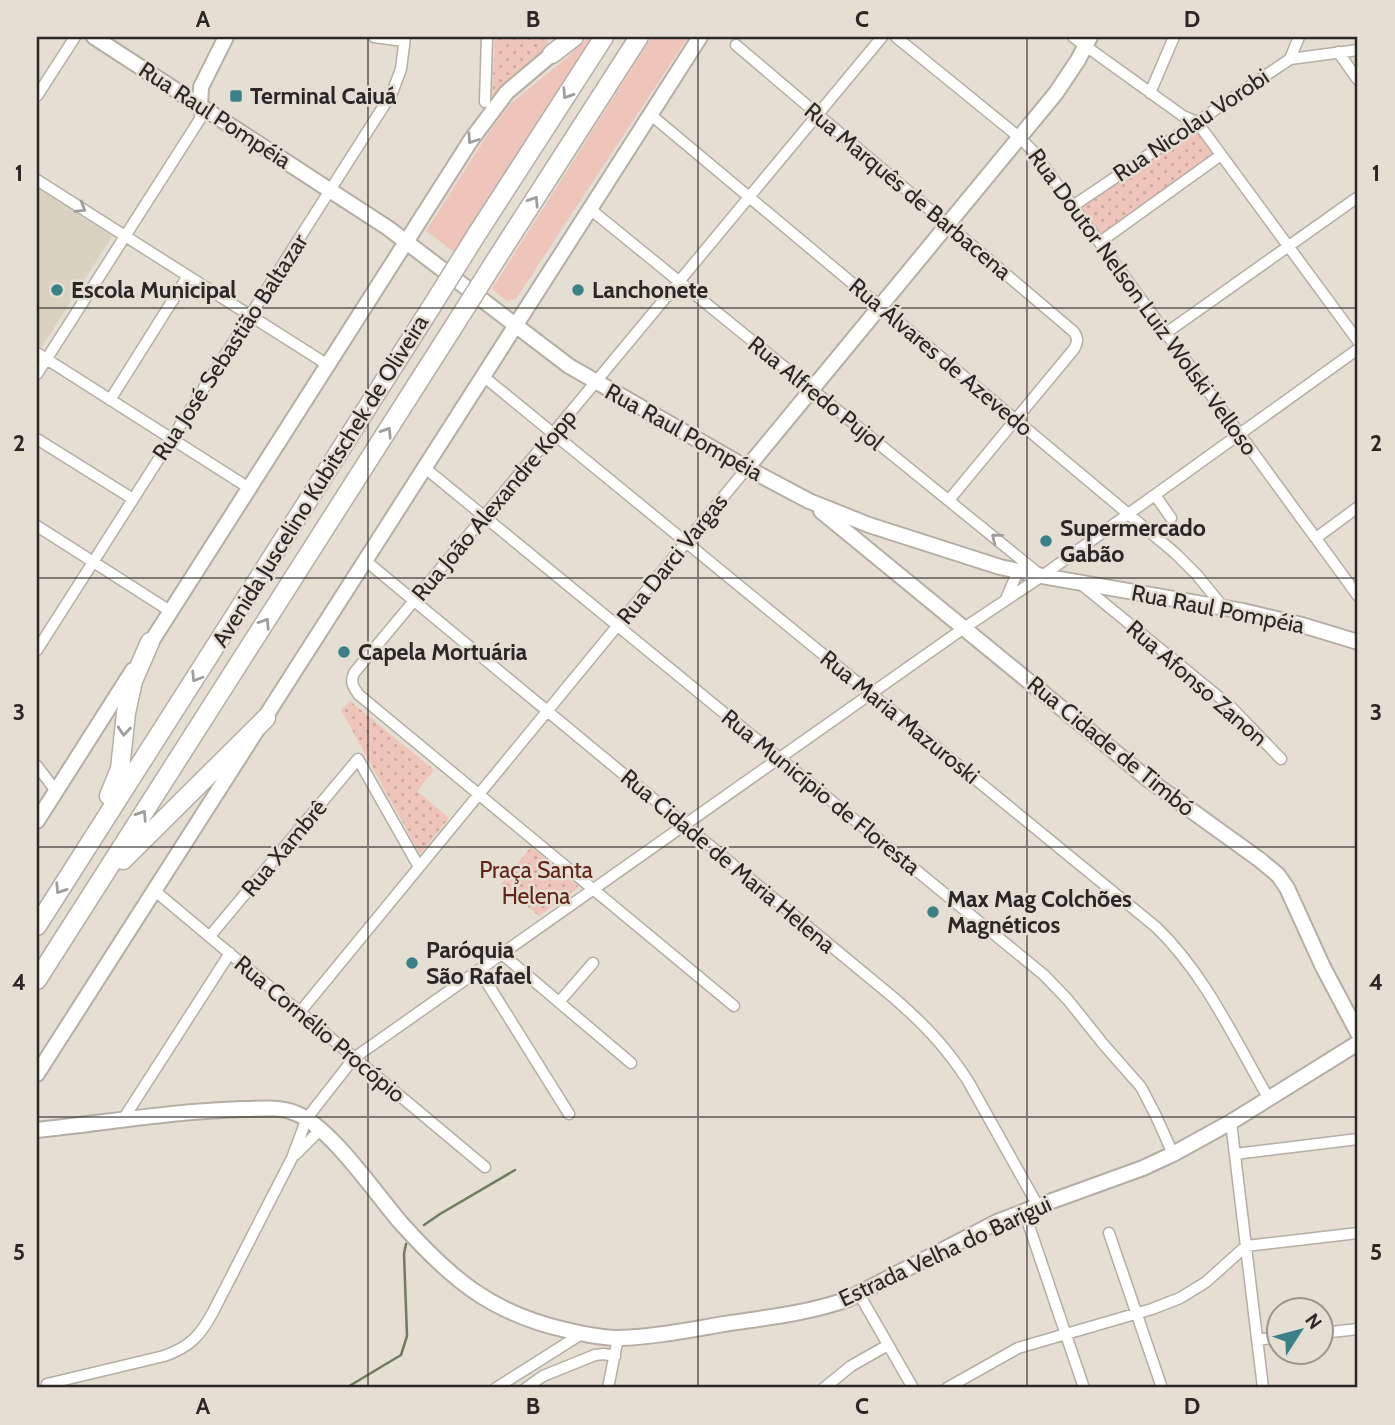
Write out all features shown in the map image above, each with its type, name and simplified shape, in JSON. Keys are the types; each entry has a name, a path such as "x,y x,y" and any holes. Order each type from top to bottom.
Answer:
{"highway":[{"path":"552,54 574,37"},
{"name":"Avenida Juscelino Kubitschek de Oliveira","path":"37,926 604,37"},
{"name":"Avenida Juscelino Kubitschek de Oliveira","path":"92,893 639,37"},
{"path":"86,848 120,769 132,681 150,642"},
{"path":"37,980 92,893 266,718"}],"main road":[{"name":"Rua Raul Pompéia","path":"94,37 407,241 559,359 595,383 810,501 865,524 1018,571 1223,607 1291,622 1358,642"},
{"path":"200,106 201,87 226,37"},
{"path":"37,1073 701,37"},
{"name":"Rua Darci Vargas","path":"747,468 1064,83 1088,41"},
{"path":"37,821 471,140 497,104 518,82 552,54"},
{"name":"Rua Cidade de Timbó","path":"810,501 848,535 1149,780 1278,875 1287,888 1323,967 1358,1033"},
{"path":"848,535 851,525 865,524 878,558"},
{"name":"Estrada Velha do Barigui","path":"37,1130 208,1111 289,1110 307,1118 320,1130 411,1234 467,1287 518,1315 583,1334 618,1338 664,1334 768,1317 828,1305 859,1294 977,1232 1031,1208 1143,1168 1173,1154 1231,1122 1358,1044"}],"street":[{"path":"37,96 75,37"},
{"path":"374,37 404,39"},
{"path":"485,102 487,37"},
{"name":"Rua João Alexandre Kopp","path":"479,794 359,695 352,684 354,673 882,37"},
{"name":"Rua Doutor Nelson Luiz Wolski Velloso","path":"897,37 1019,137 1039,158 1358,596"},
{"path":"1073,37 1088,41 1150,93 1182,116 1197,122 1358,341"},
{"path":"1150,93 1174,37"},
{"name":"Rua Nicolau Vorobi","path":"1073,205 1290,59 1299,37"},
{"name":"Rua José Sebastião Baltazar","path":"37,650 393,93 401,69 404,39"},
{"name":"Rua Marquês de Barbacena","path":"736,45 1074,332 1077,340 1074,349 1016,419"},
{"path":"1290,59 1358,50"},
{"path":"1338,52 1358,80"},
{"path":"37,374 41,356 125,236 200,119 200,106"},
{"name":"Rua Álvares de Azevedo","path":"651,115 1129,514 1185,563 1223,607"},
{"path":"1100,242 1222,155"},
{"path":"37,180 328,365"},
{"path":"1166,333 1358,197"},
{"name":"Rua Alfredo Pujol","path":"590,209 1042,576"},
{"path":"110,400 188,276"},
{"path":"47,1384 164,1356 191,1343 199,1335 210,1319 292,1158 307,1118 355,1058 964,628 1042,576 1358,349"},
{"path":"41,356 249,488"},
{"name":"Rua Maria Mazuroski","path":"484,376 1141,914 1169,940 1209,995 1269,1099"},
{"path":"949,500 1016,419"},
{"path":"37,439 133,499"},
{"name":"Rua Município de Floresta","path":"425,468 1056,987 1141,1087 1173,1154"},
{"name":"Rua Darci Vargas","path":"300,1012 747,468"},
{"path":"1155,495 1171,517"},
{"path":"1316,538 1358,508"},
{"path":"37,526 170,611"},
{"name":"Rua Cidade de Maria Helena","path":"366,561 931,1031 968,1081 1031,1208 1084,1388"},
{"path":"1006,599 1018,571"},
{"name":"Rua Afonso Zanon","path":"1079,582 1230,706 1281,759"},
{"name":"Rua Xambrê","path":"210,936 358,759 419,867"},
{"path":"37,766 55,791"},
{"path":"479,794 734,1006"},
{"name":"Rua Cornélio Procópio","path":"155,891 485,1167"},
{"path":"122,1121 230,953"},
{"path":"502,954 631,1063"},
{"path":"559,1002 593,963"},
{"path":"479,970 569,1114"},
{"path":"1231,1122 1263,1388"},
{"path":"292,1158 320,1130"},
{"path":"1236,1154 1358,1139"},
{"path":"1110,1233 1162,1388"},
{"path":"947,1388 1018,1348 1167,1304 1215,1275 1246,1246 1358,1233"},
{"path":"859,1294 913,1388"},
{"path":"1336,1331 1358,1329"},
{"path":"496,1388 583,1334"},
{"path":"608,1388 618,1338"},
{"path":"1257,1340 1266,1339"},
{"path":"824,1388 851,1366 888,1345"},
{"path":"526,1388 543,1376 595,1355 615,1356"}],"shaded area":[{"name":"Escola Municipal","path":"37,188 112,236 42,347 37,344"}],"green space":[{"path":"495,37 548,37 548,45 543,55 492,100"},
{"path":"592,37 454,252 426,231 510,104"},
{"path":"652,37 688,37 516,299 507,301 492,289"},
{"path":"1194,128 1214,155 1103,236 1082,207"},
{"path":"350,701 434,770 417,791 449,818 420,854 341,710"},
{"name":"Praça Santa Helena","path":"531,847 579,887 539,916 501,884"}],"waterway":[{"path":"424,1225 515,1170"},
{"path":"346,1388 401,1355 407,1336 404,1254 406,1244"}],"place":[{"name":"Terminal Caiuá","path":"236,96"},
{"name":"Escola Municipal","path":"57,290"},
{"name":"Lanchonete","path":"578,290"},
{"name":"Supermercado Gabão","path":"1046,541"},
{"name":"Capela Mortuária","path":"344,652"},
{"name":"Max Mag Colchões Magnéticos","path":"933,912"},
{"name":"Paróquia São Rafael","path":"412,963"}]}
